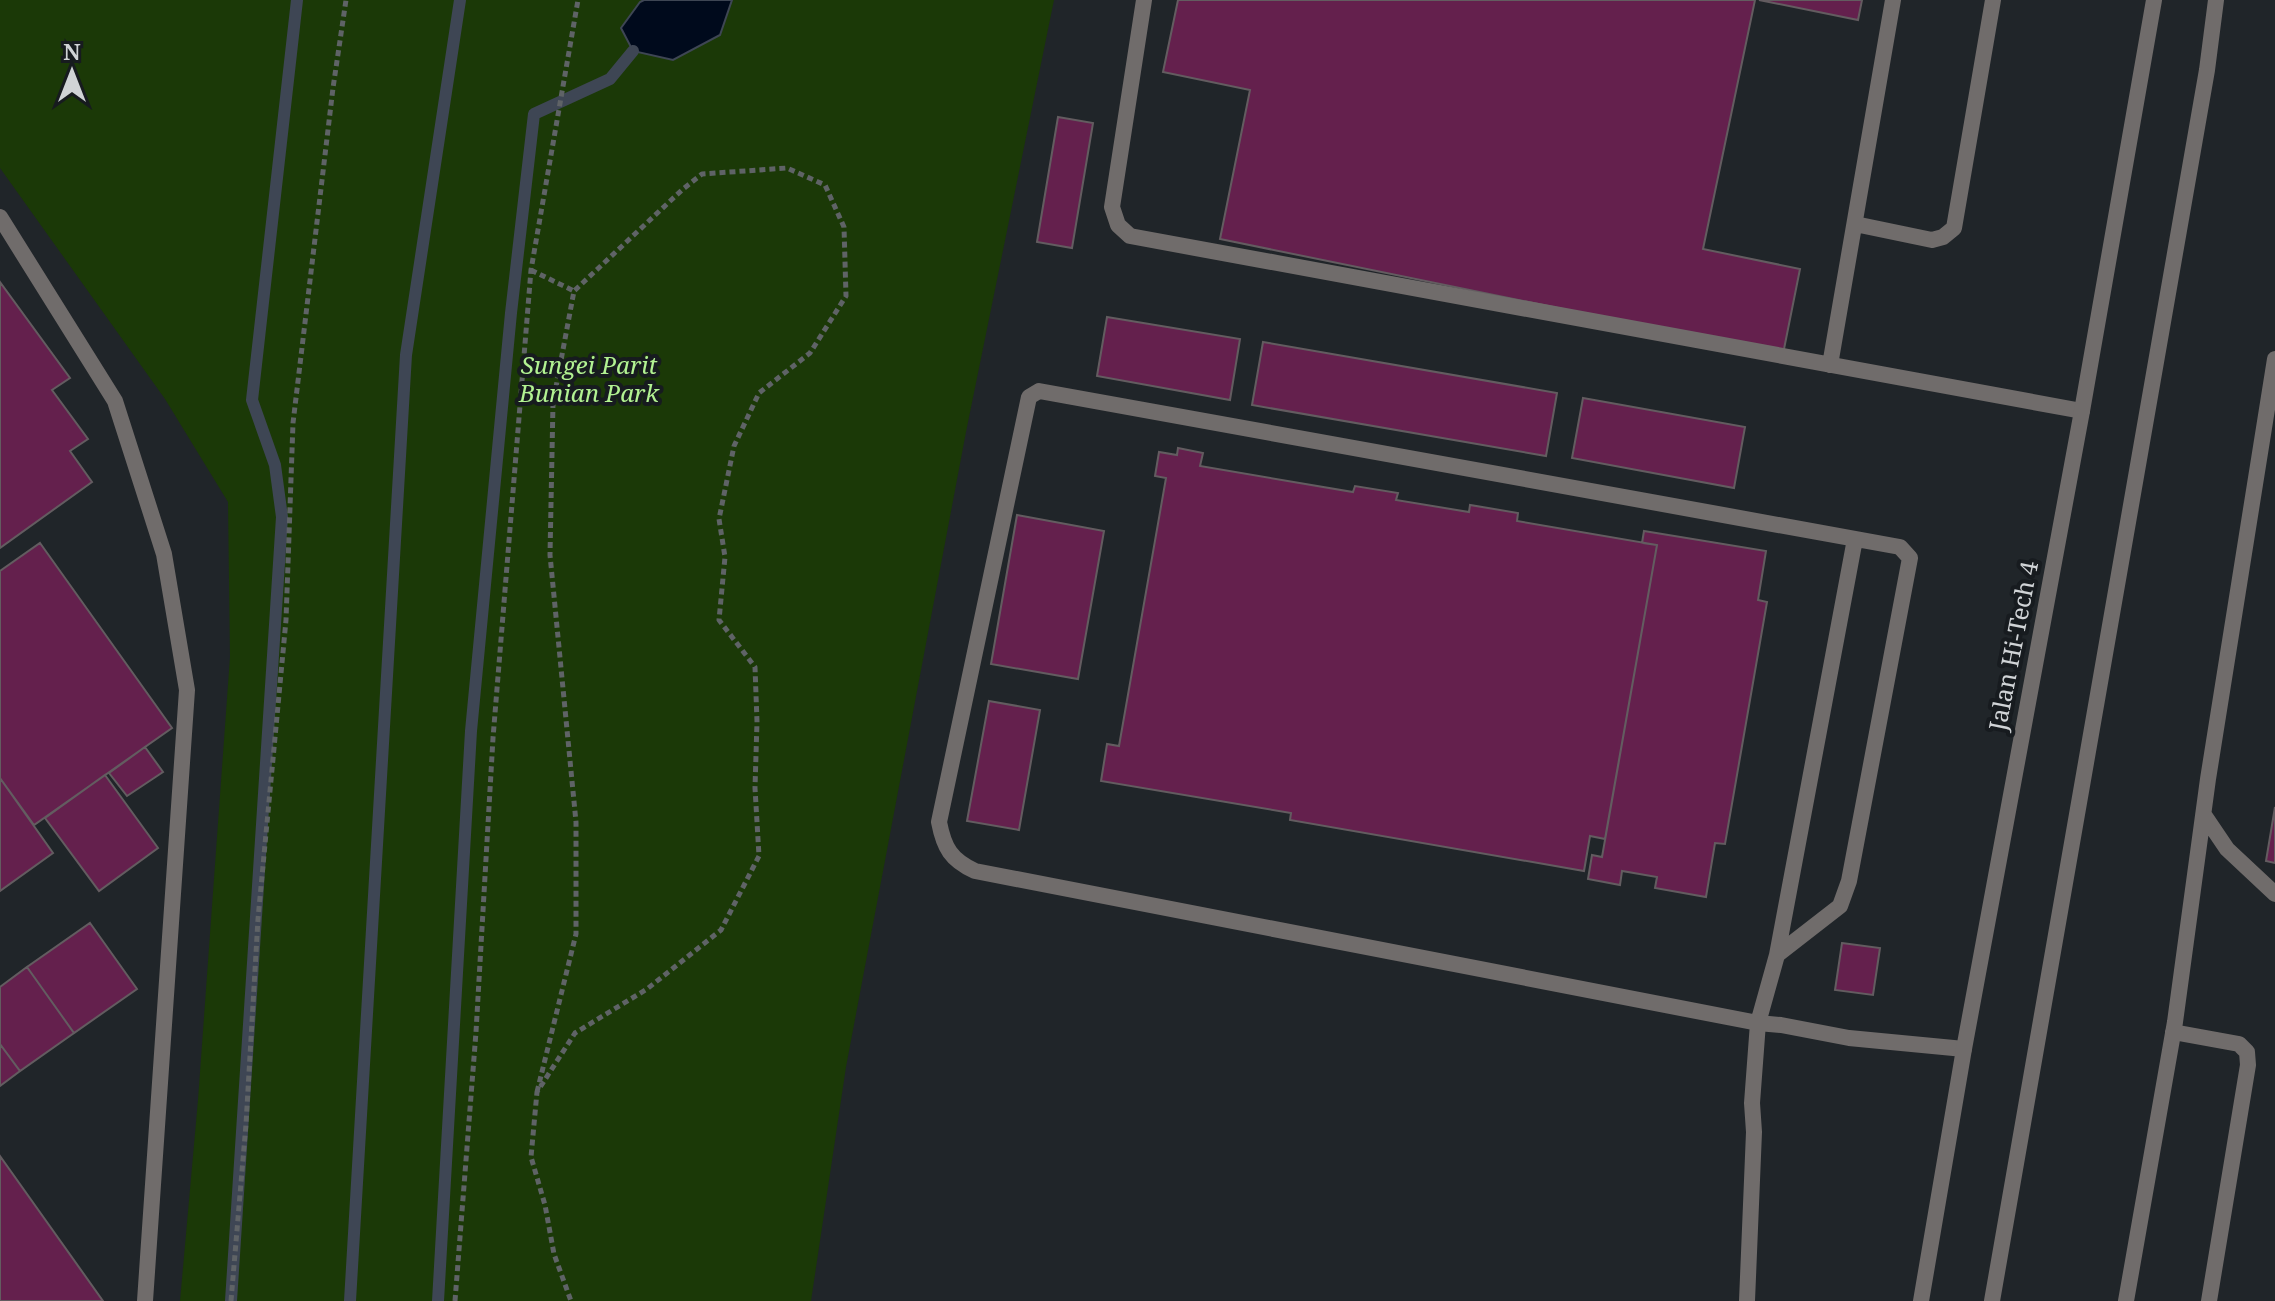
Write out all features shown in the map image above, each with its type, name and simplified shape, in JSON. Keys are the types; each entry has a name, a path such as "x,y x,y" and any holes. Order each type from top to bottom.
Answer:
{"street":[{"path":"1144,0 1112,207 1118,225 1130,236 2082,411"},
{"path":"1830,365 1893,0"},
{"path":"1855,224 1932,240 1943,237 1954,228 1993,0"},
{"name":"Jalan Hi-Tech 4","path":"1921,1301 2154,0"},
{"path":"1992,1301 2207,70 2216,0"},
{"path":"0,217 115,401 164,554 187,690 145,1301"},
{"path":"2126,1301 2173,1032 2210,763 2275,359"},
{"path":"1777,955 1840,906 1849,881 1910,558 1900,547 1039,391 1029,397 939,822 942,840 958,863 975,871 1758,1023 1849,1038 1964,1049"},
{"path":"1747,1301 1754,1132 1752,1103 1758,1023 1777,955 1855,539"},
{"path":"2204,815 2227,849 2275,894"},
{"path":"2173,1032 2239,1044 2247,1052 2248,1065 2209,1301"}],"path":[{"path":"231,1301 246,1124 258,919 286,620 293,423 346,0"},
{"path":"455,1301 476,1032 493,738 531,270 578,0"},
{"path":"537,1092 575,1033 647,989 721,930 759,856 755,788 755,667 719,620 725,557 719,519 734,446 759,393 810,353 846,296 844,227 825,185 787,168 702,174 574,291 553,403 550,555 576,822 576,934 537,1092 531,1157 545,1205 554,1254 571,1301"},
{"path":"531,270 574,291"}],"green space":[{"name":"Sungei Parit Bunian Park","path":"0,0 1054,0 966,432 846,1067 811,1301 180,1301 230,657 228,502 165,399 0,168"}],"water":[{"path":"644,0 732,0 720,35 673,60 633,51 621,28"}],"building":[{"path":"1178,0 1755,0 1703,249 1800,269 1783,354 1220,239 1250,90 1163,72"},
{"path":"1759,0 1862,0 1858,20"},
{"path":"1058,117 1093,123 1072,248 1037,242"},
{"path":"0,282 70,378 52,390 88,439 70,451 92,482 0,548"},
{"path":"1107,317 1240,339 1230,400 1097,376"},
{"path":"1263,342 1557,393 1546,456 1252,405"},
{"path":"1583,398 1745,427 1734,488 1572,458"},
{"path":"1178,448 1203,453 1200,466 1353,492 1355,486 1398,493 1396,500 1469,512 1470,505 1518,513 1517,521 1657,545 1605,839 1590,836 1584,871 1290,820 1291,813 1101,781 1107,744 1119,746 1166,478 1155,476 1159,452 1177,455"},
{"path":"1017,515 1104,531 1078,679 991,664"},
{"path":"1644,531 1766,551 1758,600 1767,602 1725,844 1715,843 1706,897 1655,888 1657,877 1622,871 1620,885 1588,879 1592,855 1602,857 1657,545 1642,543"},
{"path":"40,543 172,728 34,825 0,778 0,571"},
{"path":"989,701 1040,710 1019,830 967,821"},
{"path":"145,747 163,772 127,796 109,773"},
{"path":"105,775 158,848 99,891 45,818"},
{"path":"0,778 53,853 0,891"},
{"path":"2275,807 2275,863 2266,861"},
{"path":"90,923 137,989 74,1033 27,967"},
{"path":"1842,943 1880,948 1873,995 1835,990"},
{"path":"27,967 74,1033 20,1071 0,1044 0,987"},
{"path":"0,1044 20,1071 0,1086"},
{"path":"0,1156 103,1301 0,1301"}],"waterway":[{"path":"231,1301 282,517 275,465 252,400 297,0"},
{"path":"350,1301 406,355 460,0"},
{"path":"438,1301 471,731 511,313 534,114 610,79 633,51"}]}
